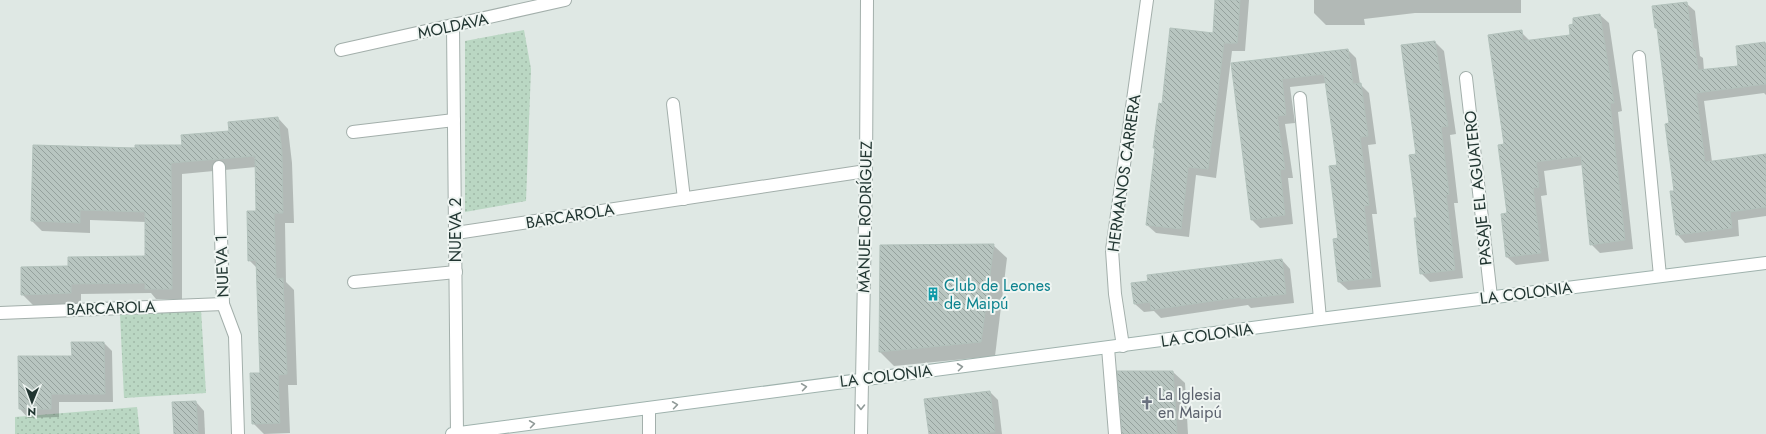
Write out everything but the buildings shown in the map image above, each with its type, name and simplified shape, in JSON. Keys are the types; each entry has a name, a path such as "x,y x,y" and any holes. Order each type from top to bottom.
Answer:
{"street":[{"name":"MOLDAVA","path":"341,50 565,0"},
{"name":"MANUEL RODRÍGUEZ","path":"861,434 866,171 867,0"},
{"name":"HERMANOS CARRERA","path":"1123,346 1113,282 1112,250 1147,0"},
{"name":"NUEVA 2","path":"453,26 456,233 454,434"},
{"path":"1639,57 1660,276"},
{"name":"PASAJE EL AGUATERO","path":"1466,78 1491,297"},
{"path":"1300,98 1320,319"},
{"path":"673,104 684,199"},
{"path":"353,132 454,120"},
{"name":"NUEVA 1","path":"219,167 223,304 235,336 238,434"},
{"name":"BARCAROLA","path":"456,233 866,171"},
{"name":"LA COLONIA","path":"454,434 506,431 649,408 862,379 1491,297 1766,263"},
{"path":"354,282 456,272"},
{"name":"BARCAROLA","path":"0,313 223,304"},
{"path":"1108,348 1115,434"},
{"path":"649,408 649,434"}],"green space":[{"path":"524,30 531,69 526,201 465,212 465,41"},
{"path":"201,310 206,393 124,398 120,315"},
{"path":"137,407 140,434 15,434 15,417"}],"place":[{"name":"Club de Leones de Maipú","path":"933,294"},
{"name":"La Iglesia en Maipú","path":"1147,403"}]}
